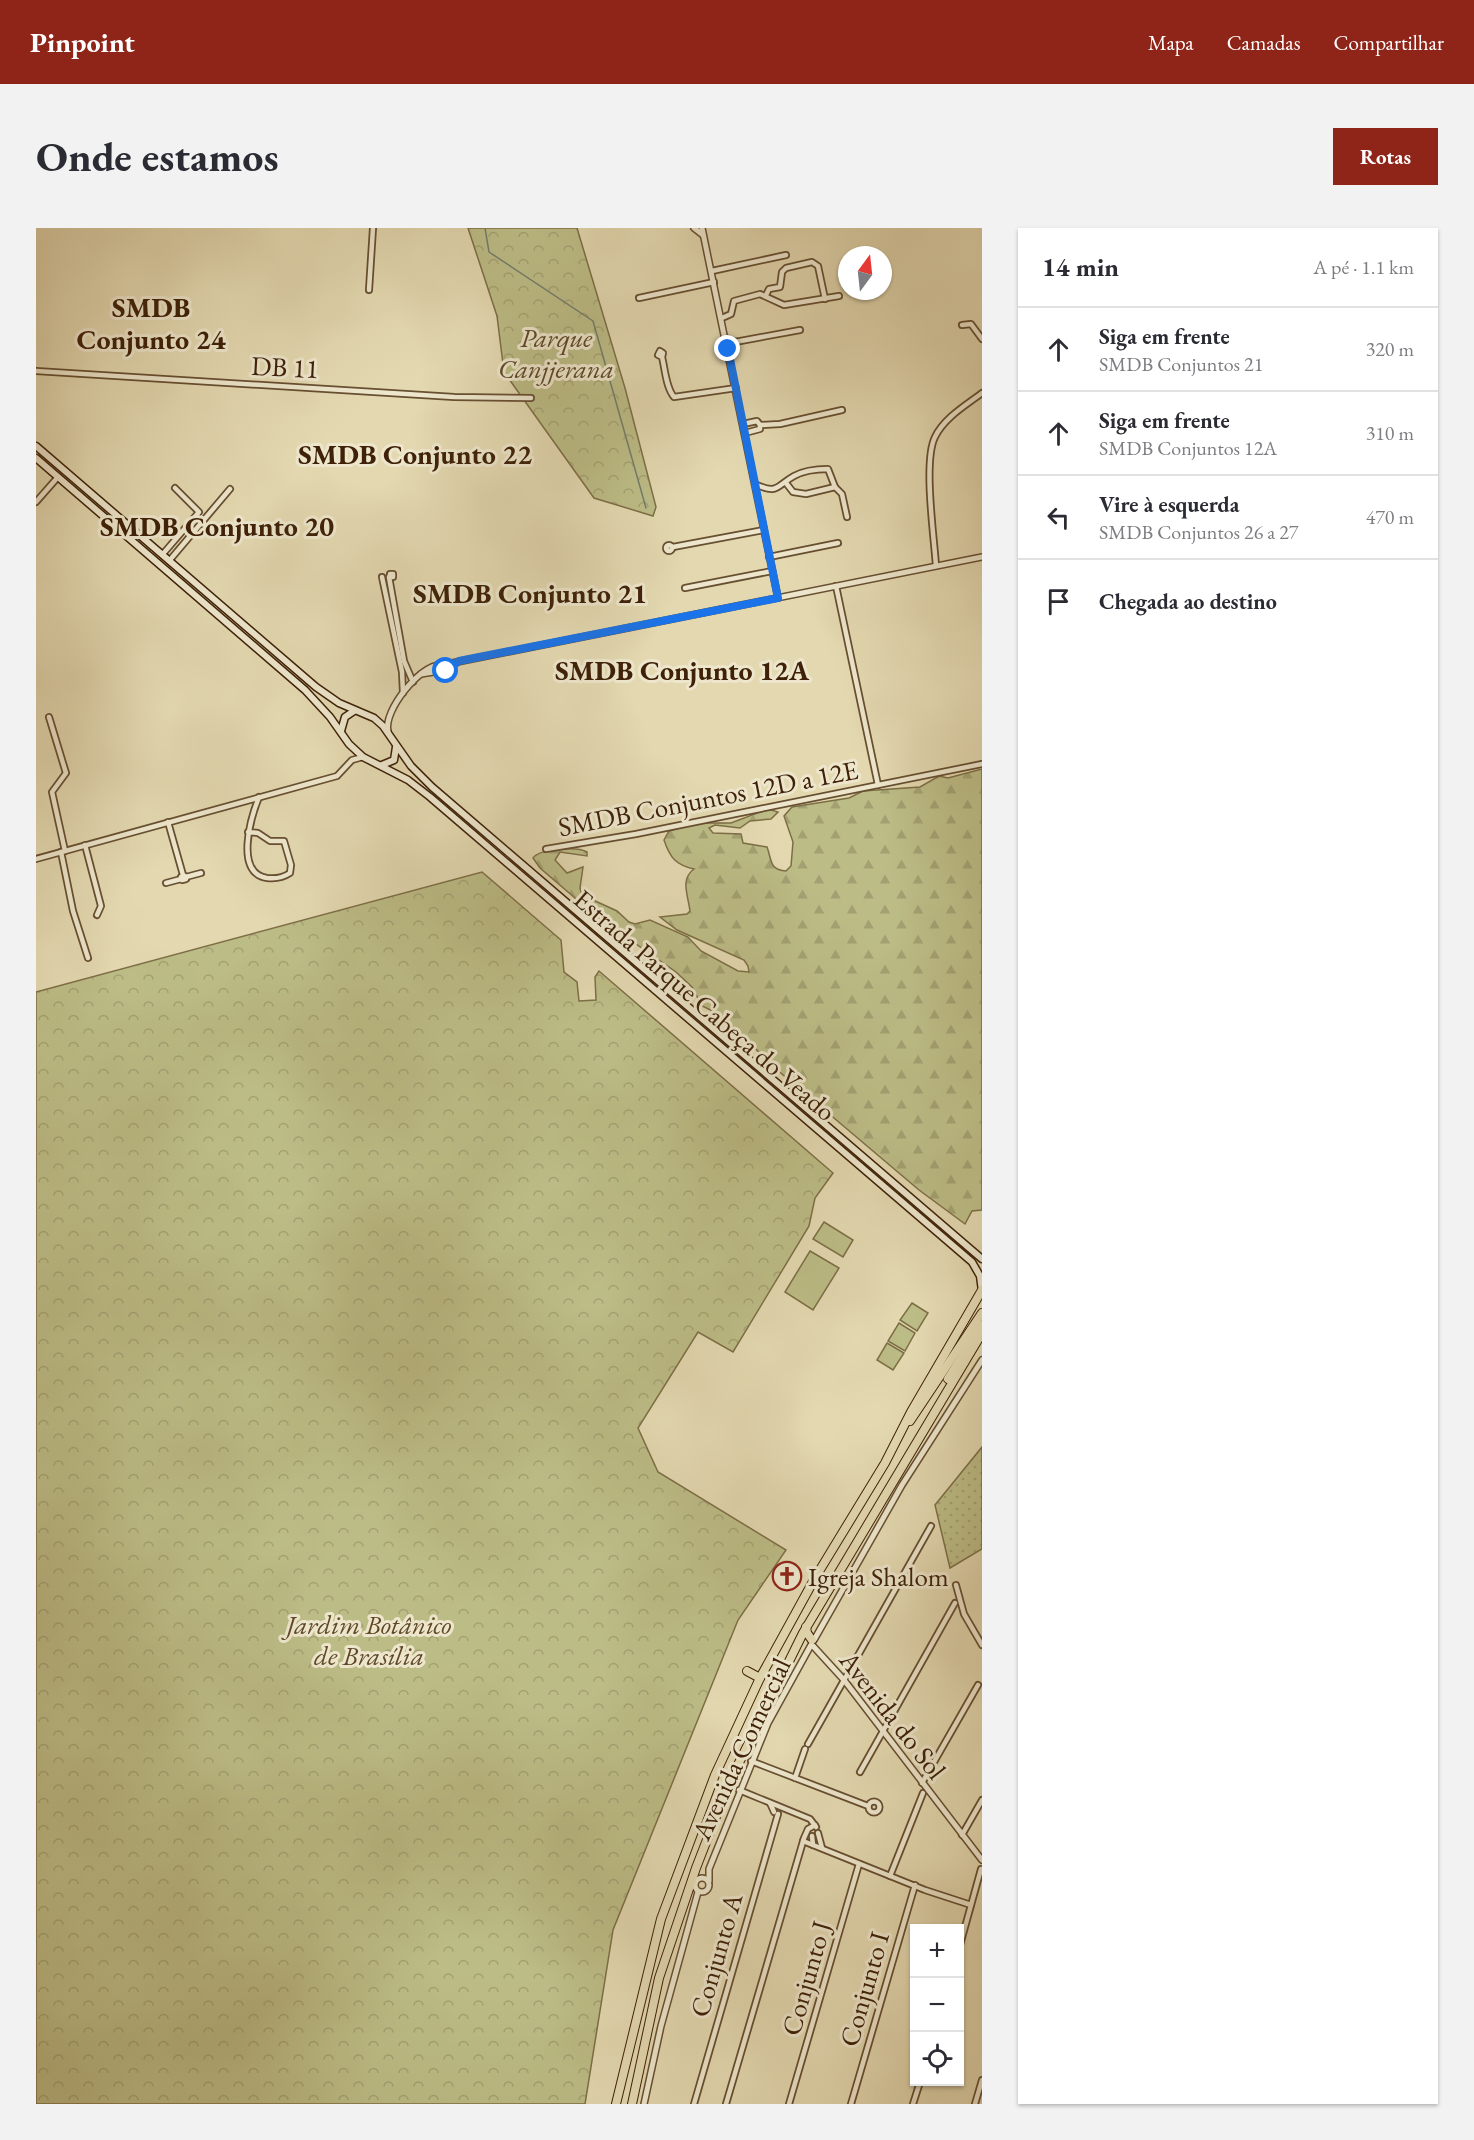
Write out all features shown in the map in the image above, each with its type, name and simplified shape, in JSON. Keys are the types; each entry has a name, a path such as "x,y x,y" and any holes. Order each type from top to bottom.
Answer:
{"highway":[{"path":"982,1291 982,1302"},
{"path":"907,1424 910,1412 982,1291"},
{"path":"616,2104 662,1919 714,1775 760,1678 815,1578 907,1424 923,1404 982,1312"},
{"path":"928,1421 944,1386 982,1325"},
{"path":"632,2104 659,1978 686,1894 729,1783 806,1627 982,1333"},
{"path":"806,1627 814,1644"},
{"path":"800,1639 814,1644"},
{"path":"747,1671 760,1678"},
{"path":"760,1718 768,1723"},
{"path":"714,1775 722,1783 729,1783"},
{"path":"701,1811 710,1811 714,1818"},
{"path":"696,1868 704,1878"},
{"path":"686,1894 699,1892"},
{"path":"647,1972 650,1978 659,1978"},
{"path":"643,1989 651,1987 656,1991"}],"main road":[{"path":"36,446 316,687 354,711 374,718"},
{"path":"36,458 305,690 341,731 349,744 363,757"},
{"path":"341,731 345,717 354,711"},
{"name":"Estrada Parque Cabeça do Veado","path":"374,718 432,787 982,1259"},
{"path":"382,765 394,760 396,746"},
{"name":"Estrada Parque Cabeça do Veado","path":"363,757 382,765 419,788 972,1262 980,1276 982,1291"},
{"path":"825,1137 831,1130"},
{"path":"831,1142 837,1136"}],"street":[{"path":"369,290 373,228"},
{"path":"694,228 703,231 778,598"},
{"path":"712,271 786,255"},
{"path":"766,295 769,289 780,287 782,272 786,268 812,262 818,266 825,298"},
{"path":"639,297 714,282"},
{"path":"722,318 731,314 733,302 737,299 766,295 781,305 838,296"},
{"path":"962,325 971,324 982,339"},
{"path":"726,338 735,342 800,330"},
{"path":"728,349 735,342"},
{"path":"662,357 670,392 674,397 735,388"},
{"name":"DB 11","path":"36,370 454,397 531,398"},
{"path":"936,566 930,471 932,446 942,426 982,393"},
{"path":"743,424 757,421 760,425 780,424 842,410"},
{"path":"745,433 760,429 760,425"},
{"path":"759,501 767,490 786,483 798,474 826,469 831,471 835,487 842,494 847,517"},
{"path":"36,502 58,477"},
{"path":"786,483 793,492 800,494 835,487"},
{"path":"755,484 767,490"},
{"path":"162,555 199,512 175,488"},
{"path":"169,561 230,489"},
{"path":"673,547 764,530"},
{"path":"769,557 838,543"},
{"path":"374,718 381,719 390,713 415,679 459,661 982,557"},
{"path":"685,588 772,571"},
{"path":"382,577 402,672 403,696"},
{"path":"391,577 390,583 404,661 415,679"},
{"path":"836,586 878,785"},
{"path":"388,733 387,722 390,713"},
{"path":"49,717 66,773 52,792 75,920 88,958"},
{"path":"348,764 349,744"},
{"path":"36,859 337,776 356,758 363,757"},
{"name":"SMDB Conjuntos 12D a 12E","path":"546,849 636,834 982,765"},
{"path":"248,832 258,833 270,841 284,841 291,868 290,873 272,878 255,873 249,859 248,832 249,820 259,797"},
{"path":"168,822 184,877"},
{"path":"85,845 101,906 97,915"},
{"path":"166,883 201,873"},
{"name":"Avenida Comercial","path":"644,2104 663,2019 699,1892 768,1723 898,1493 982,1360"},
{"path":"795,1778 806,1747 931,1526"},
{"path":"956,1585 964,1614 982,1645"},
{"path":"860,1772 955,1603"},
{"name":"Avenida do Sol","path":"814,1644 982,1860"},
{"path":"922,1783 978,1685"},
{"path":"751,1761 868,1806"},
{"path":"739,1790 770,1803 777,1812 806,1818 822,1848"},
{"path":"890,1876 923,1793"},
{"path":"962,1835 982,1800"},
{"path":"770,1803 777,1812"},
{"name":"Conjunto A","path":"694,2104 777,1812"},
{"path":"726,2104 803,1841 814,1830"},
{"path":"813,1845 814,1830"},
{"path":"803,1841 921,1888 972,1903"},
{"name":"Conjunto J","path":"789,2104 859,1864"},
{"path":"964,1932 981,1869"},
{"name":"Avenida Comercial","path":"699,1892 696,1882 704,1878"},
{"name":"Conjunto I","path":"851,2104 915,1885"},
{"path":"975,2104 982,2080"},
{"path":"913,2104 919,2086"}],"green space":[{"name":"Parque Canjjerana","path":"468,228 577,228 625,388 656,507 653,516 594,498 504,372 497,316"},
{"path":"982,769 982,1210 972,1211 965,1224 919,1190 782,1074 719,1014 702,1006 692,987 676,972 596,916 540,868 533,858 543,852 558,849 587,852 587,856 560,852 555,860 567,873 583,867 580,888 582,895 617,911 629,922 635,924 650,920 688,937 701,951 738,971 749,972 744,960 677,930 660,917 687,914 690,911 686,882 694,869 678,863 671,856 664,840 669,831 695,823 731,823 768,809 778,812 771,819 750,821 740,828 715,825 709,828 713,833 741,834 743,843 767,847 774,866 786,871 791,866 793,842 784,816 792,807 849,798 863,791 920,787 939,776 948,778"},
{"name":"Jardim Botânico de Brasília","path":"482,872 561,940 564,972 577,982 579,1001 596,1000 595,977 599,971 833,1173 815,1198 809,1226 733,1352 698,1332 638,1428 658,1472 786,1550 738,1620 613,1930 585,2104 36,2104 36,992"},
{"path":"824,1222 853,1240 843,1257 813,1239"},
{"path":"810,1251 839,1268 813,1310 785,1292"},
{"path":"912,1303 928,1313 917,1331 900,1320"},
{"path":"899,1323 915,1333 905,1351 888,1341"},
{"path":"887,1343 904,1353 893,1370 877,1360"},
{"path":"982,1447 982,1549 950,1568 935,1505"}],"waterway":[{"path":"485,228 489,252 593,321 646,508"}],"place":[{"name":"Igreja Shalom","path":"787,1576"}],"district":[{"name":"SMDB Conjunto 24","path":"151,323"},
{"name":"SMDB Conjunto 22","path":"415,454"},
{"name":"SMDB Conjunto 20","path":"217,526"},
{"name":"SMDB Conjunto 21","path":"530,593"},
{"name":"SMDB Conjunto 12A","path":"682,670"}],"route":[{"path":"446,671 459,661 778,598 728,349"}]}
